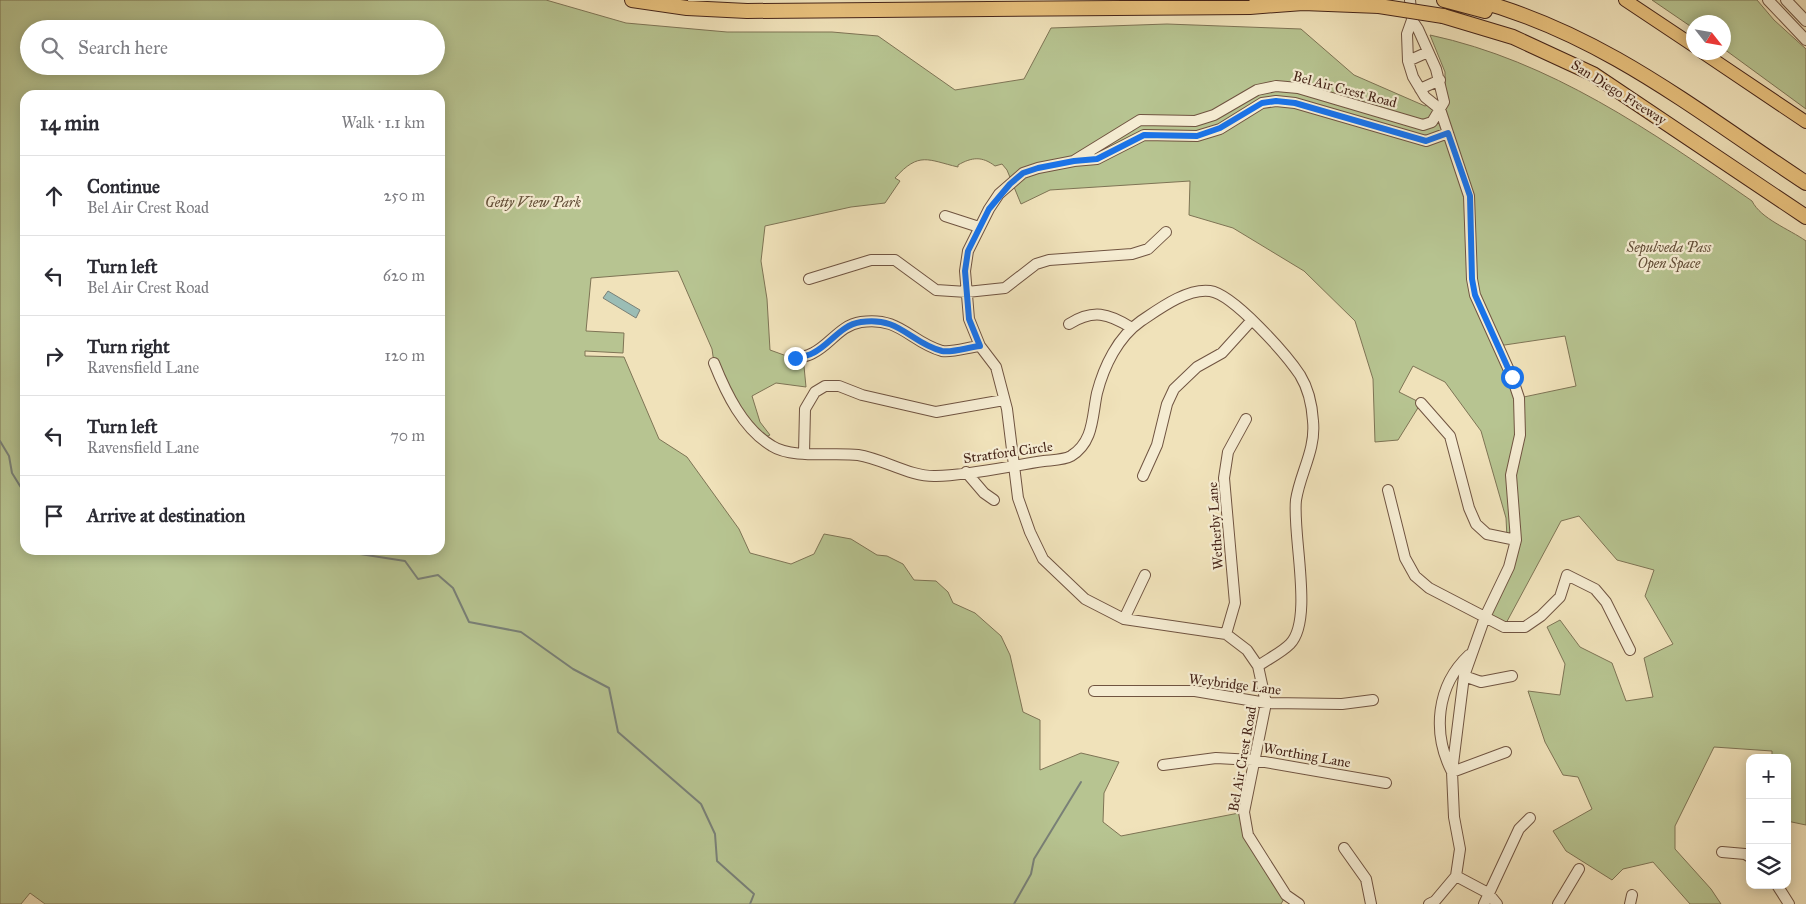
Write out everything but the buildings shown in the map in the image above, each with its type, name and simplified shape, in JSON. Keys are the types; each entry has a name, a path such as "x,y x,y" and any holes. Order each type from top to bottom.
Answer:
{"highway":[{"name":"San Diego Freeway","path":"632,0 718,11 1303,3 1379,6 1443,16 1513,37 1593,74 1619,89 1806,217"},
{"path":"1444,0 1497,14 1571,42 1633,76 1752,157 1767,158"},
{"name":"San Diego Freeway","path":"1476,0 1534,18 1601,49 1665,88 1806,183"}],"main road":[{"path":"1625,0 1686,41"},
{"path":"1714,60 1806,122"}],"street":[{"path":"1410,0 1412,20 1406,46 1408,61 1413,77 1425,96 1440,110 1470,196 1472,279 1475,295 1512,377 1519,398 1520,435 1511,475 1516,540 1509,567 1485,617 1464,676 1452,772 1454,817 1460,849 1456,876 1435,901 1429,904"},
{"path":"1768,0 1806,40"},
{"path":"1786,0 1806,22"},
{"path":"1412,20 1440,80 1444,102 1440,110"},
{"path":"1408,61 1428,52"},
{"path":"1420,88 1440,80"},
{"name":"Bel Air Crest Road","path":"1074,161 1140,120 1195,122 1214,115 1256,90 1276,86 1298,88 1423,125 1432,122 1440,110"},
{"name":"Bel Air Crest Road","path":"1299,904 1286,895 1248,835 1244,812 1266,703 1258,666 1247,650 1226,634 1124,619 1084,599 1043,559 1018,498 1004,400 996,368 980,346 969,319 965,271 968,251 979,227 999,194 1023,173 1074,161 1097,159 1144,135 1197,136 1220,128 1262,103 1276,101 1295,103 1426,141 1448,133"},
{"path":"945,216 979,227"},
{"path":"809,279 871,260 895,260 936,290 967,292 1005,288 1036,264 1049,260 1132,254 1148,250 1166,232"},
{"name":"Stratford Circle","path":"714,363 723,387 748,426 761,439 775,448 865,456 934,476 966,472 1070,457 1086,441 1092,426 1097,396 1111,355 1132,328 1190,293 1208,290 1223,295 1280,348 1301,376 1309,396 1314,423 1312,450 1299,485 1296,504 1301,606 1299,626 1291,643 1258,666"},
{"path":"1069,324 1081,317 1101,314 1113,316 1132,328"},
{"path":"795,358 814,353 841,330 859,322 877,321 894,324 932,347 944,351 980,346"},
{"path":"1143,476 1156,445 1167,404 1174,389 1197,367 1222,352 1251,321"},
{"path":"804,452 805,408 814,392 825,386 832,385 862,395 936,412 1004,400"},
{"path":"1421,403 1450,436 1469,508 1476,524 1487,534 1516,540"},
{"name":"Wetherby Lane","path":"1226,634 1235,603 1224,478 1228,452 1246,419"},
{"path":"966,472 984,493 994,500"},
{"path":"1388,490 1405,558 1415,576 1429,588 1504,627 1525,627 1541,616 1560,597 1567,574 1594,589 1606,602 1630,650"},
{"path":"1124,619 1145,575"},
{"path":"1452,772 1440,742 1440,708 1452,677 1473,652"},
{"path":"1464,676 1481,682 1512,676"},
{"name":"Weybridge Lane","path":"1094,691 1195,691 1266,703 1342,704 1372,700"},
{"path":"1452,772 1506,752"},
{"name":"Worthing Lane","path":"1163,765 1216,758 1253,760 1386,783"},
{"path":"1484,904 1519,828 1530,818"},
{"path":"1344,848 1366,879 1370,904"},
{"path":"1722,852 1746,855"},
{"path":"1558,904 1579,869"},
{"path":"1456,876 1488,893 1497,904"},
{"path":"1780,889 1789,904"}],"green space":[{"path":"0,0 546,0 626,23 727,32 832,32 878,36 955,90 1024,79 1051,28 1167,24 1301,29 1354,75 1425,106 1445,97 1445,72 1430,35 1474,47 1517,62 1558,80 1598,101 1676,149 1752,201 1769,218 1806,241 1806,825 1791,822 1791,754 1772,754 1772,751 1714,747 1675,826 1675,849 1711,889 1721,904 1690,904 1653,862 1623,869 1612,880 1566,851 1553,831 1592,809 1578,777 1563,775 1545,742 1528,691 1560,695 1565,664 1547,627 1560,620 1580,647 1612,663 1626,701 1653,697 1644,658 1673,644 1645,596 1654,570 1617,560 1579,516 1561,521 1504,627 1485,617 1515,540 1507,538 1506,518 1481,431 1445,382 1413,366 1399,392 1421,403 1398,440 1375,442 1373,379 1355,321 1304,271 1233,228 1189,215 1190,181 1050,190 1021,204 1007,170 1002,164 995,166 981,159 963,162 958,167 931,160 918,161 903,169 895,178 900,181 885,203 851,207 765,226 761,261 767,299 770,350 795,359 803,356 806,387 776,383 752,396 760,422 770,435 761,439 749,426 714,363 712,349 678,271 591,278 586,331 624,333 623,353 585,351 585,356 624,357 659,439 687,457 739,529 750,553 791,564 814,554 824,534 851,539 877,555 887,556 903,564 914,580 936,581 948,592 953,603 975,613 1001,636 1010,655 1023,712 1040,720 1040,770 1081,753 1119,762 1104,793 1103,822 1121,836 1244,812 1248,835 1286,895 1281,904 45,904 30,893 21,904 0,904","holes":["1565,336 1576,386 1519,398 1498,346"]},
{"path":"1652,0 1757,0 1774,20 1806,49 1806,109 1731,54 1731,15 1686,15 1686,23"}],"water":[{"path":"608,291 640,310 636,318 603,298"}],"waterway":[{"path":"0,441 9,456 12,473 20,486"},
{"path":"366,555 405,561 418,579 438,575 453,588 469,622 521,632 573,669 609,688 618,732 701,804 715,834 717,861 754,894 750,904"},
{"path":"1014,904 1031,874 1034,859 1081,782"}],"route":[{"path":"795,358 814,353 841,330 859,322 877,321 894,324 932,347 944,351 980,346 969,319 965,271 968,251 979,227 999,194 1023,173 1074,161 1097,159 1144,135 1197,136 1220,128 1262,103 1276,101 1295,103 1426,141 1448,133 1470,196 1472,279 1475,295 1512,377"}],"park label":[{"name":"Getty View Park","path":"533,202"},
{"name":"Sepulveda Pass Open Space","path":"1669,256"}]}
